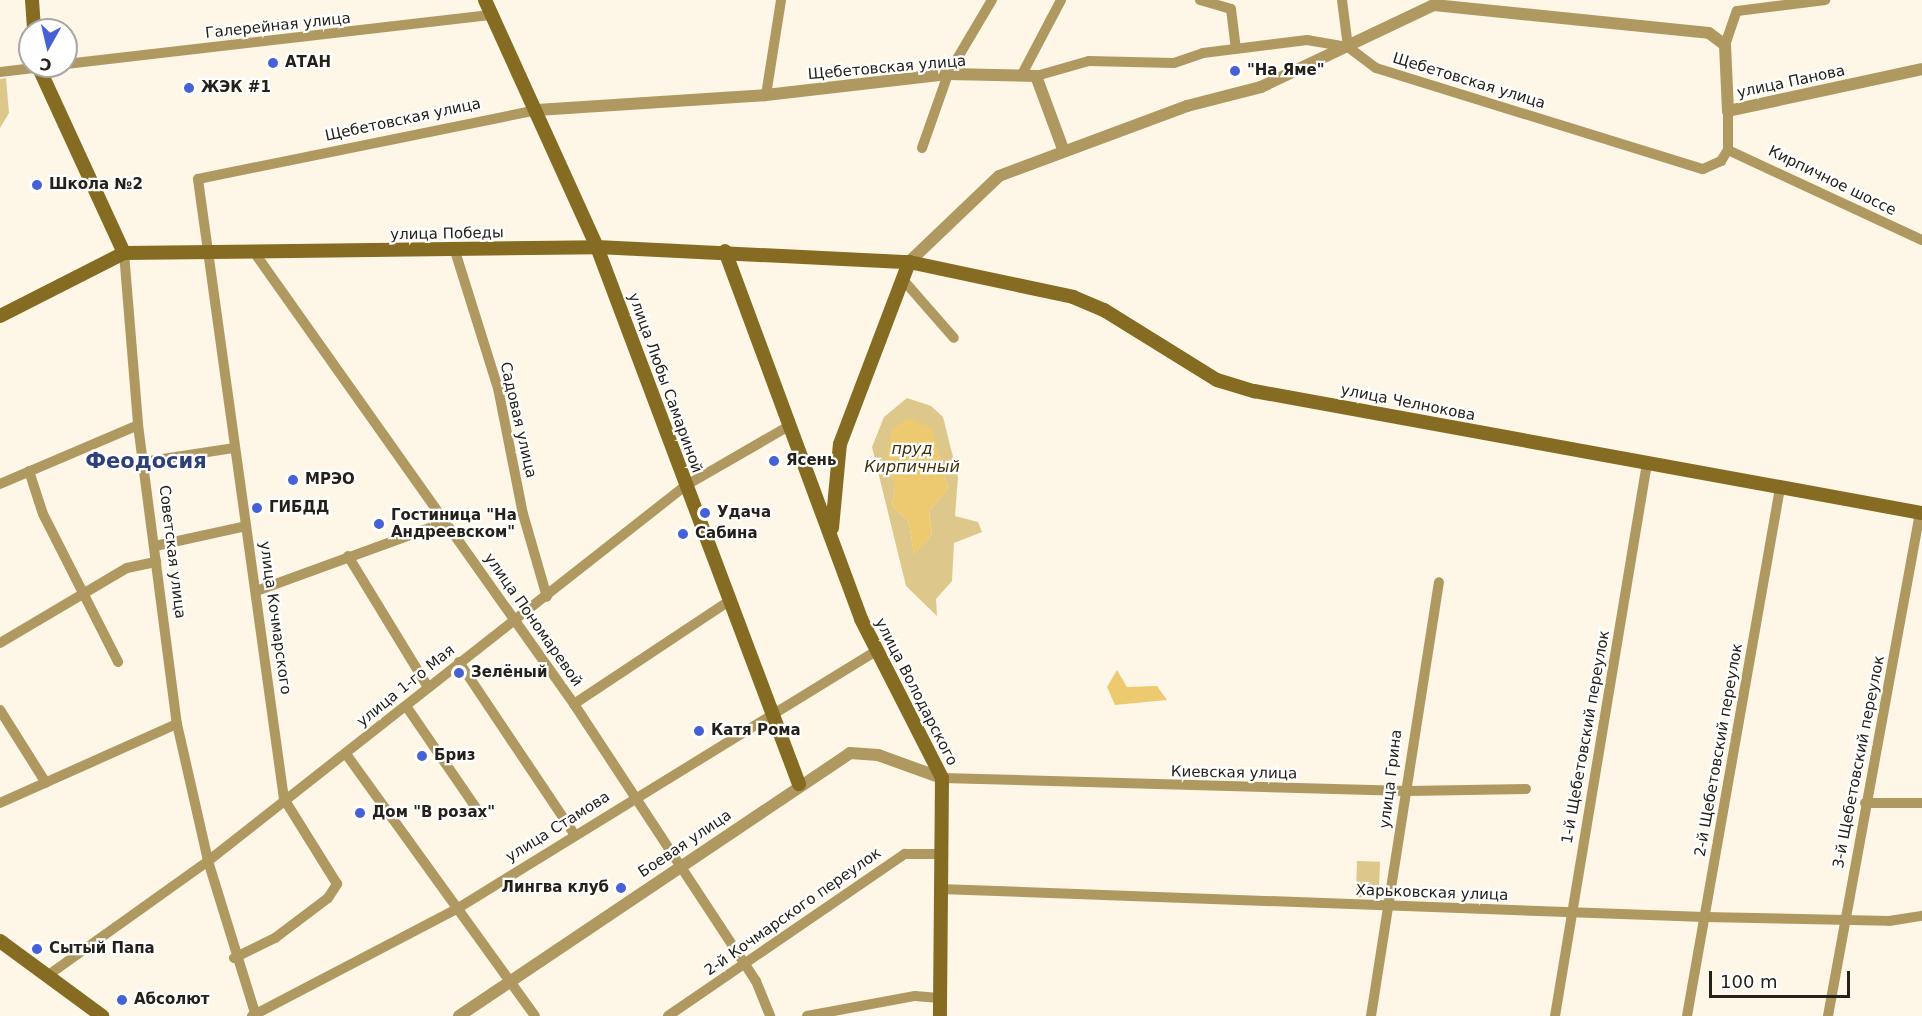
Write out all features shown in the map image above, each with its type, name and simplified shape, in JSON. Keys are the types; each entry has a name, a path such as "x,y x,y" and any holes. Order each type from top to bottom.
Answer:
{"main road":[{"path":"32,0 33,18"},
{"name":"улица Любы Самариной","path":"485,0 537,110 597,247 769,712 799,784"},
{"name":"Советская улица","path":"47,78 124,253"},
{"name":"улица Победы","path":"0,316 124,253 455,251 597,247 725,251 909,262"},
{"name":"улица Володарского","path":"725,251 789,426 832,533 874,652 942,778 940,1016"},
{"name":"улица Володарского","path":"832,533 840,444 884,320 905,282 909,262"},
{"name":"улица Челнокова","path":"909,262 1073,297 1104,310 1208,375 1254,391 1921,513"},
{"path":"0,941 102,1016"}],"street":[{"path":"766,95 781,0"},
{"path":"922,148 948,74 992,0"},
{"path":"1021,76 1042,26 1061,0"},
{"path":"1200,0 1231,5 1236,48"},
{"path":"1342,0 1348,47"},
{"path":"909,262 982,189 1063,149 1261,87 1434,5 1709,33 1725,45 1737,11 1744,0"},
{"path":"1737,11 1825,0"},
{"name":"Галерейная улица","path":"78,63 492,15"},
{"name":"Щебетовская улица","path":"198,179 537,110 766,95 948,74 1036,75 1089,61 1174,63 1236,48 1307,40 1348,47 1376,68 1667,160 1704,169 1721,161 1728,150"},
{"name":"улица Панова","path":"1725,45 1728,111 1922,69"},
{"path":"0,72 18,69"},
{"path":"1036,75 1063,149"},
{"path":"1728,111 1728,150"},
{"name":"Кирпичное шоссе","path":"1728,150 1922,240"},
{"name":"улица Кочмарского","path":"198,179 233,448 259,590 284,799 337,884 328,898 275,938 234,958"},
{"name":"Садовая улица","path":"455,251 498,388 523,514 547,597"},
{"name":"улица Пономаревой","path":"254,252 574,704 632,799 682,865 744,965 770,1016"},
{"name":"Советская улица","path":"124,253 138,425 177,724 208,861 234,958 254,1016"},
{"path":"905,282 954,338"},
{"path":"0,484 138,425"},
{"name":"улица 1-го Мая","path":"47,976 208,861 284,799 346,754 459,662 547,597 685,486 789,426"},
{"path":"143,462 233,448"},
{"name":"1-й Щебетовский переулок","path":"1555,1016 1647,463"},
{"path":"29,471 43,514 118,662"},
{"name":"2-й Щебетовский переулок","path":"1686,1016 1780,488"},
{"name":"3-й Щебетовский переулок","path":"1828,1016 1865,803 1921,513"},
{"path":"259,590 446,522"},
{"path":"155,546 246,526"},
{"path":"348,556 428,687"},
{"path":"0,643 85,595 127,568 156,562"},
{"name":"улица Грина","path":"1371,1016 1387,907 1408,791 1408,756 1438,582"},
{"path":"574,704 729,601"},
{"name":"улица Стамова","path":"254,1016 455,909 769,712 874,652"},
{"path":"459,662 574,834"},
{"path":"406,706 481,815"},
{"path":"0,710 46,783"},
{"path":"0,803 177,724"},
{"name":"Боевая улица","path":"459,1016 510,979 799,784 850,753 878,755 942,778"},
{"path":"346,754 455,909 510,979 535,1016"},
{"name":"Киевская улица","path":"942,778 1408,791 1526,789"},
{"path":"1865,803 1922,803"},
{"name":"2-й Кочмарского переулок","path":"668,1016 905,854 941,854"},
{"name":"Харьковская улица","path":"940,889 1387,907 1846,921 1922,916"},
{"path":"807,1016 915,996 939,998"}],"shaded area":[{"path":"6,78 9,113 0,128 0,79"},
{"path":"907,398 931,406 943,417 958,477 955,516 978,522 982,532 954,543 952,581 936,599 937,616 906,586 872,447 884,417","holes":["936,445 948,488 929,511 932,534 914,554 909,522 892,505 895,488"]},
{"path":"1357,861 1380,862 1379,898 1356,897"}],"water":[{"name":"пруд Кирпичный","path":"908,418 932,428 948,488 929,511 932,534 914,555 909,522 892,505 895,488 886,460 892,430"},
{"path":"1117,670 1127,687 1157,686 1167,700 1115,705 1107,687"}],"place":[{"name":"АТАН","path":"273,63"},
{"name":"\"На Яме\"","path":"1235,71"},
{"name":"ЖЭК #1","path":"189,88"},
{"name":"Школа №2","path":"37,185"},
{"name":"Ясень","path":"774,461"},
{"name":"МРЭО","path":"293,480"},
{"name":"ГИБДД","path":"257,508"},
{"name":"Удача","path":"705,513"},
{"name":"Гостиница \"На Андреевском\"","path":"379,524"},
{"name":"Сабина","path":"683,534"},
{"name":"Зелёный","path":"459,673"},
{"name":"Катя Рома","path":"699,731"},
{"name":"Бриз","path":"422,756"},
{"name":"Дом \"В розах\"","path":"360,813"},
{"name":"Лингва клуб","path":"621,888"},
{"name":"Сытый Папа","path":"37,949"},
{"name":"Абсолют","path":"122,1000"}],"district":[{"name":"Феодосия","path":"146,461"}]}
